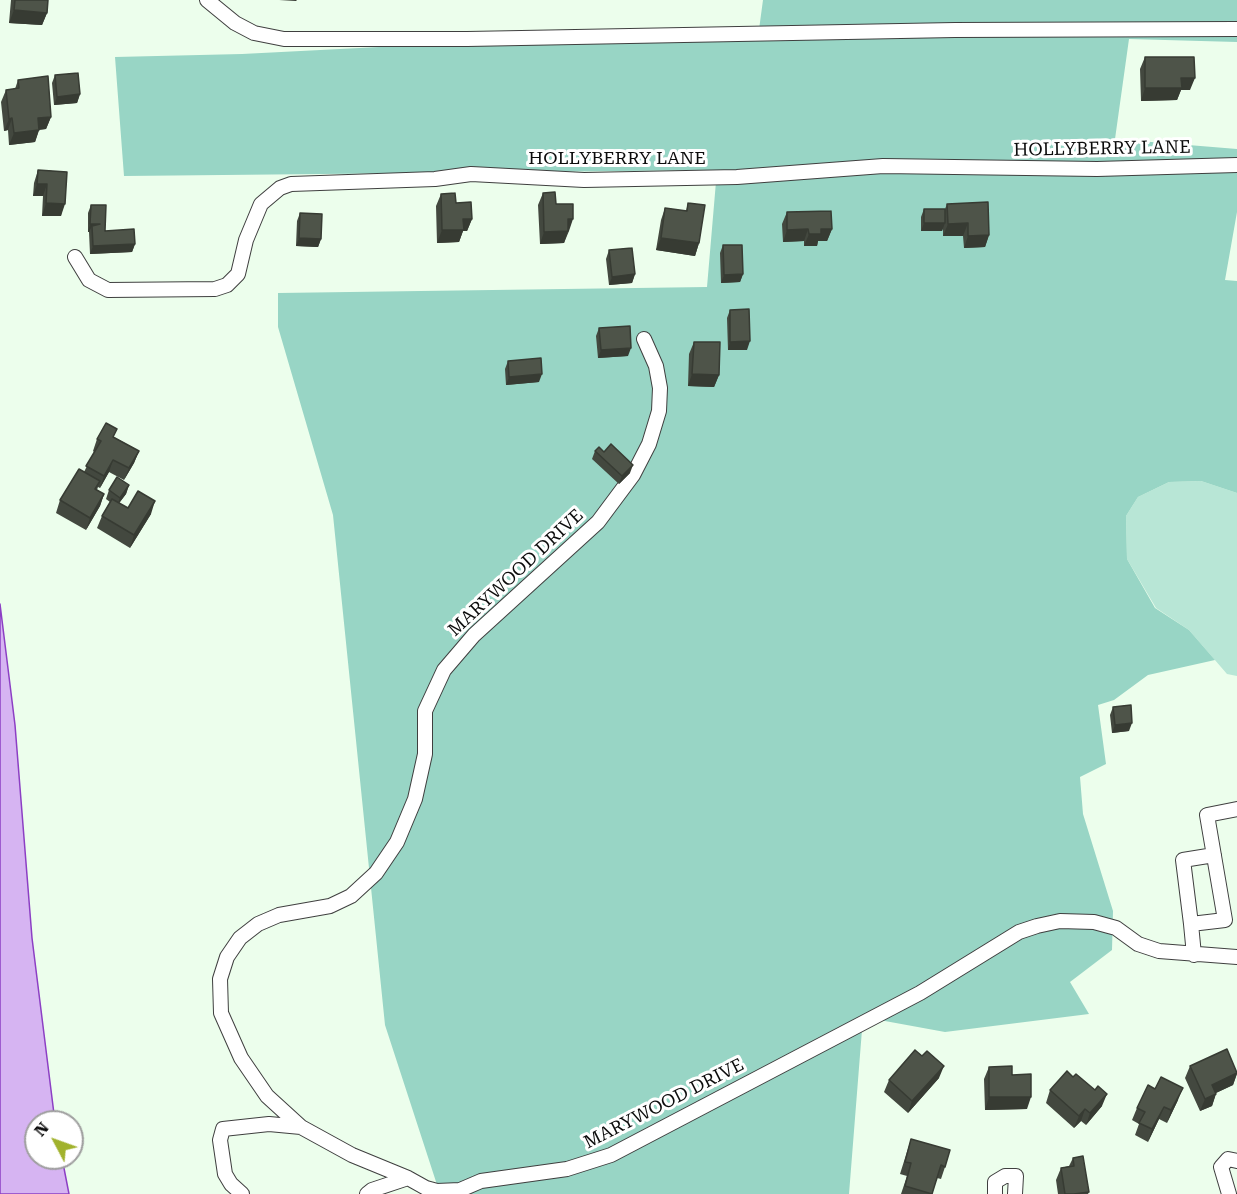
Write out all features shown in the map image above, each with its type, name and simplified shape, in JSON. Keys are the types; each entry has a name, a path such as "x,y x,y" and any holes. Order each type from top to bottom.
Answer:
{"street":[{"path":"207,0 235,23 254,33 284,39 455,40 955,30 1237,29"},
{"name":"HOLLYBERRY LANE","path":"75,257 89,280 108,290 215,289 227,285 238,274 246,240 261,204 279,188 291,184 435,179 471,174 584,180 737,177 883,166 1096,169 1237,165"},
{"name":"MARYWOOD DRIVE","path":"644,339 656,366 660,388 657,423 649,444 633,475 598,522 474,635 444,670 425,711 425,754 415,799 397,842 360,889 330,906 279,915 258,924 240,938 227,957 219,991 225,1024 253,1077 267,1096 301,1127 352,1155 408,1178 426,1188 449,1192 481,1181 567,1169 600,1159 920,993 1019,932 1037,926 1071,920 1094,922 1116,928 1148,948 1194,955 1237,957"},
{"path":"1191,924 1225,920 1208,815 1237,809"},
{"path":"1194,955 1183,860 1214,855"},
{"path":"242,1194 231,1184 225,1174 220,1140 224,1129 269,1124 301,1127"},
{"path":"1229,1194 1221,1167 1228,1158 1237,1161"},
{"path":"995,1194 996,1182 1005,1176 1016,1176 1015,1194"},
{"path":"367,1194 372,1190 408,1178"}],"shaded area":[{"path":"763,0 1237,0 1237,42 1129,39 1115,139 1237,149 1237,212 1225,280 1237,281 1237,493 1201,481 1169,482 1138,497 1126,516 1127,559 1155,608 1189,630 1215,660 1148,675 1114,700 1098,705 1106,764 1080,777 1083,814 1113,911 1112,950 1070,982 1089,1014 945,1032 863,1017 849,1194 440,1194 385,1025 333,515 278,327 278,293 707,287 717,170 124,176 115,57 242,54 477,42 703,42 758,37"},
{"path":"1201,481 1237,493 1237,676 1227,674 1189,630 1156,608 1127,559 1126,516 1138,497 1169,482"},
{"path":"0,604 15,725 32,938 54,1110 24,1110 24,1170 64,1170 69,1194 0,1194"}],"building":[{"path":"15,0 48,0 47,13 14,10"},
{"path":"1145,57 1194,57 1195,78 1181,78 1182,88 1145,88"},
{"path":"78,73 80,94 57,97 55,75"},
{"path":"48,76 51,117 38,118 39,130 14,133 12,118 9,119 6,90 19,88 18,80"},
{"path":"38,170 67,172 65,204 46,203 47,184 37,184"},
{"path":"555,192 556,204 573,204 573,219 568,219 568,231 544,232 543,193"},
{"path":"455,193 456,203 471,202 472,219 463,219 464,230 442,230 441,194"},
{"path":"988,202 989,235 968,236 968,223 948,224 947,204"},
{"path":"688,203 705,205 699,243 661,238 665,208 687,211"},
{"path":"91,205 106,205 105,231 134,229 135,244 93,246 92,226 100,224 90,224"},
{"path":"924,209 945,209 945,223 924,223"},
{"path":"831,211 832,229 821,229 821,234 809,234 808,229 787,230 787,212"},
{"path":"300,213 322,214 321,239 299,238"},
{"path":"723,245 742,245 743,274 724,275"},
{"path":"632,248 635,274 612,277 609,250"},
{"path":"749,309 750,341 730,342 730,310"},
{"path":"630,326 631,348 601,350 599,328"},
{"path":"694,342 720,342 719,375 692,374"},
{"path":"541,358 542,374 509,377 508,361"},
{"path":"106,423 117,429 113,437 139,451 129,468 113,460 104,476 86,466 101,441 97,439"},
{"path":"611,444 633,465 622,476 595,451 599,447 604,452"},
{"path":"79,469 100,481 95,489 104,494 90,518 60,500"},
{"path":"117,477 129,485 120,498 109,490"},
{"path":"138,491 155,501 134,535 102,516 112,499 128,508"},
{"path":"1131,705 1132,723 1115,725 1113,707"},
{"path":"1227,1049 1237,1073 1212,1085 1216,1094 1205,1099 1190,1066"},
{"path":"915,1050 922,1056 927,1051 944,1066 912,1101 889,1080"},
{"path":"1012,1066 1012,1075 1031,1074 1031,1097 989,1097 989,1067"},
{"path":"1067,1071 1073,1077 1076,1074 1095,1090 1098,1086 1107,1094 1090,1113 1085,1109 1079,1116 1050,1090"},
{"path":"1161,1077 1183,1088 1171,1110 1164,1107 1152,1129 1139,1123 1145,1112 1137,1108 1148,1085 1155,1089"},
{"path":"911,1139 950,1150 945,1167 941,1165 932,1194 905,1186 911,1163 905,1162"},
{"path":"1083,1156 1089,1192 1065,1194 1061,1168 1074,1166 1073,1158"}]}
